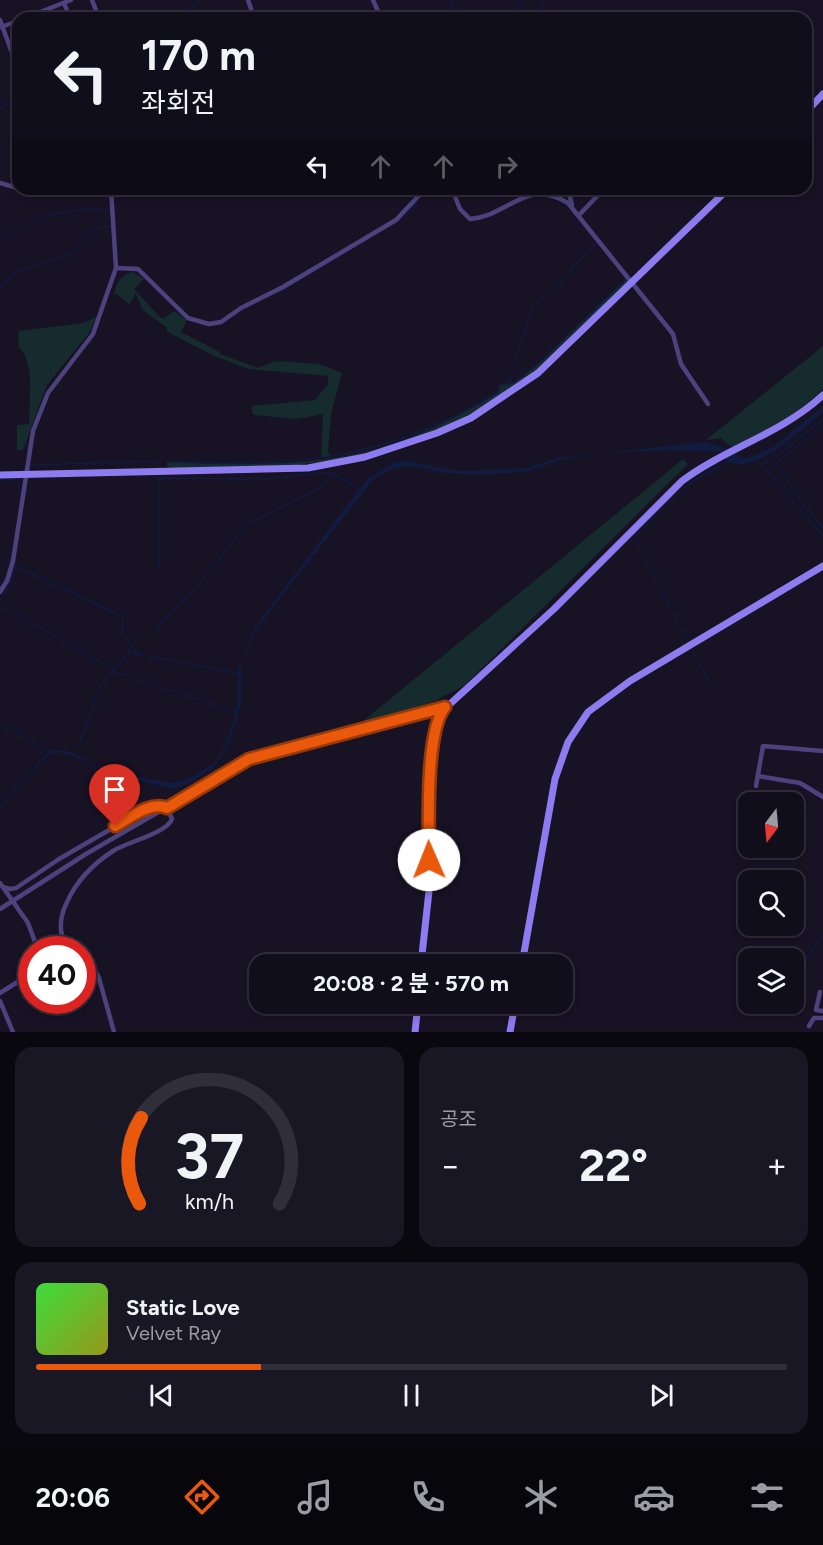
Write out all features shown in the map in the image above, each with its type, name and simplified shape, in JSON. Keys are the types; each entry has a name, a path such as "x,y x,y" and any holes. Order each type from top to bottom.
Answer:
{"street":[{"path":"39,12 71,0"},
{"path":"0,20 12,54"},
{"path":"812,106 823,94"},
{"path":"0,591 7,581 13,561 24,499 24,475 33,431 48,393 93,334 116,268 111,195"},
{"path":"116,268 138,269 176,307 195,322 209,324 221,322 241,308 283,287 396,220 419,195"},
{"path":"454,195 460,210 470,219 531,195"},
{"path":"544,195 553,196 573,208 673,334 681,364 708,404"},
{"path":"570,195 573,208"},
{"path":"579,215 598,195"},
{"path":"0,475 308,468 404,446 471,417 515,391 558,356 722,195"},
{"path":"423,954 430,882 429,788 437,720 445,707 486,674 555,609 666,495 696,470 788,423 823,395"},
{"path":"524,954 555,779 568,742 588,712 630,681 823,566"},
{"path":"0,909 249,759 445,707"},
{"path":"756,786 763,746 823,751"},
{"path":"758,776 800,783 823,797"},
{"path":"2,885 10,889 22,884 59,859 149,807 156,805 167,808"},
{"path":"64,936 60,924 62,912 77,884 92,867 115,850 166,828 172,819 167,808"},
{"path":"2,885 28,923 33,936"},
{"path":"96,973 114,1032"},
{"path":"0,993 18,982"},
{"path":"820,992 816,1010 823,1011"},
{"path":"0,1001 13,1032"},
{"path":"415,1032 417,1014"},
{"path":"510,1032 513,1014"},
{"path":"809,1026 814,1018 823,1018"}],"green space":[{"path":"132,272 144,279 134,289 158,315 163,319 174,311 187,320 181,332 220,354 258,368 275,361 319,364 342,373 331,414 328,452 331,457 321,458 323,414 297,419 253,415 251,406 315,400 328,384 328,376 249,369 214,356 166,331 167,328 143,310 136,294 129,304 117,294 114,295 119,280"},
{"path":"626,279 629,283 573,339 528,379 482,409 417,438 349,457 279,467 204,470 167,466 167,462 243,464 319,460 369,451 420,434 469,410 499,392 500,385 514,383 538,364"},
{"path":"97,316 89,333 47,385 23,450 17,450 17,425 29,424 30,395 29,372 24,354 19,348 18,331 84,323"},
{"path":"823,346 823,389 803,407 768,430 731,447 721,438 706,440"},
{"path":"683,459 688,464 465,685 435,701 362,725 362,722"}],"water":[{"path":"823,406 823,412 792,439 765,457 739,465 728,462 721,452 661,451 620,452 580,457 510,473 458,474 405,466 385,473 372,481 257,628 241,665 242,701 229,744 213,768 186,785 173,789 122,776 61,752 49,754 35,770 33,769 50,750 69,751 89,762 123,774 171,783 188,779 213,764 225,747 235,716 238,703 238,670 255,627 367,479 395,462 407,461 458,471 526,468 557,458 705,442 721,446 745,459 773,447"}],"waterway":[{"path":"187,12 199,0"},
{"path":"451,12 453,0"},
{"path":"517,12 523,0"},
{"path":"542,12 545,0"},
{"path":"452,7 464,12"},
{"path":"0,108 12,102"},
{"path":"398,221 407,215 417,201"},
{"path":"0,242 26,225 52,215 80,210 111,209"},
{"path":"0,287 14,273 72,253 84,237 92,231 112,226"},
{"path":"508,384 533,306 558,284 595,244"},
{"path":"279,292 337,257"},
{"path":"172,462 260,463 301,460 380,445 419,432 458,415 498,392 499,385 513,383 538,364 626,279"},
{"path":"795,503 761,464 772,460 823,419"},
{"path":"800,499 776,463 823,426"},
{"path":"30,465 157,461"},
{"path":"659,584 635,536 671,498 691,483 729,461"},
{"path":"159,566 159,478 266,479 331,472 361,490"},
{"path":"156,628 192,593 247,524 318,489 334,474"},
{"path":"0,480 17,480 21,493"},
{"path":"803,504 823,528"},
{"path":"799,508 823,536"},
{"path":"9,567 12,554"},
{"path":"0,556 9,563"},
{"path":"0,601 9,586 16,566 123,617 122,633 138,654 240,674"},
{"path":"0,587 7,575"},
{"path":"661,589 688,642"},
{"path":"0,605 110,667"},
{"path":"692,650 714,690"},
{"path":"80,742 101,685 129,652 138,654"},
{"path":"112,671 236,712"},
{"path":"0,725 51,751"},
{"path":"0,808 35,768"},
{"path":"804,962 823,936"}],"route":[{"path":"115,826 149,807 156,805 167,808 249,759 445,707 437,720 429,788 429,860"}]}
